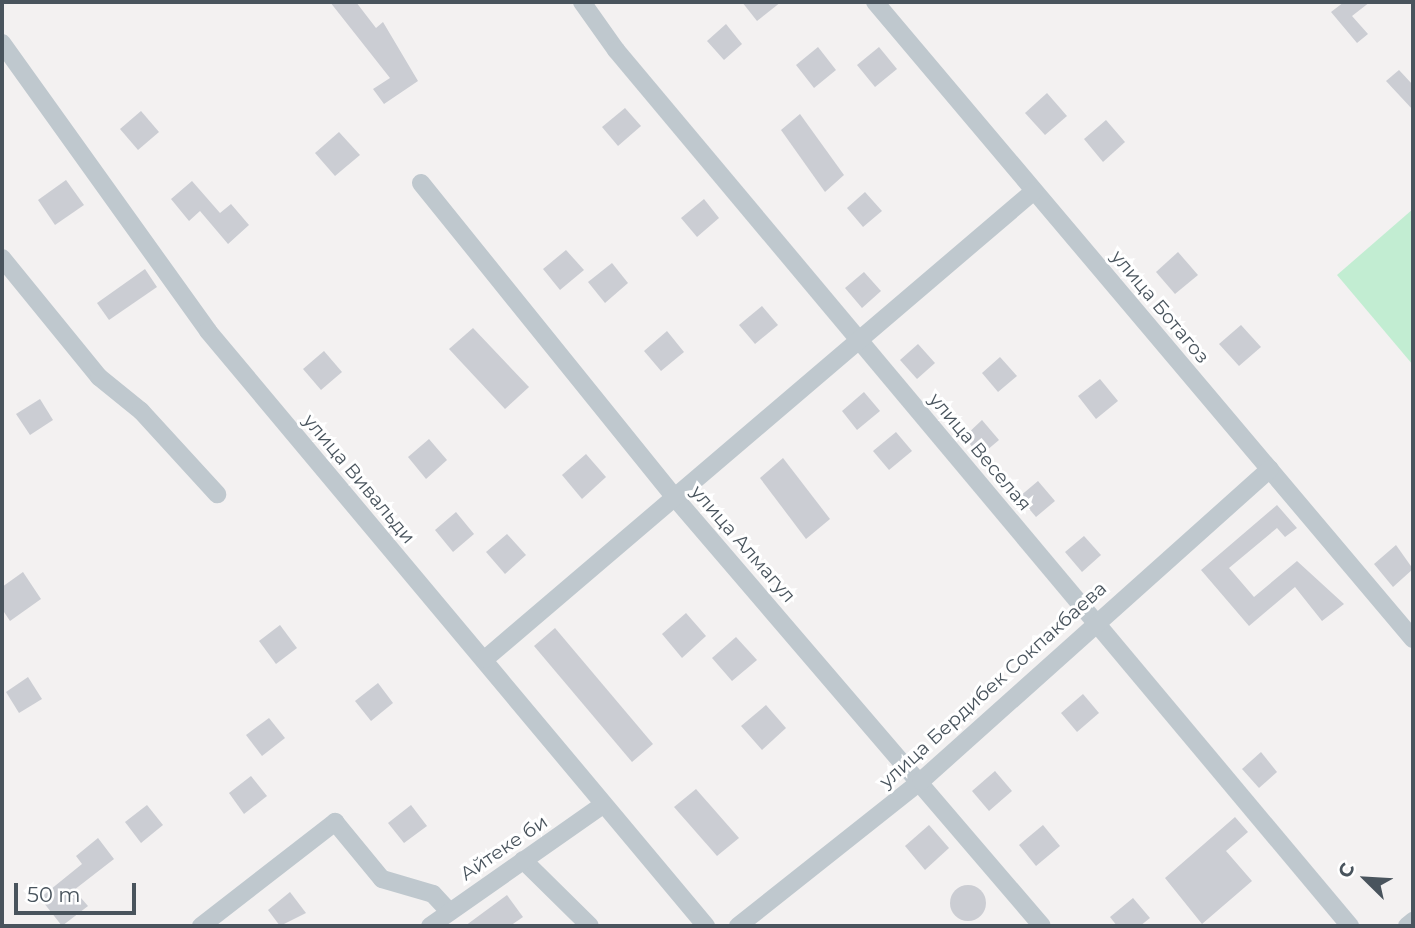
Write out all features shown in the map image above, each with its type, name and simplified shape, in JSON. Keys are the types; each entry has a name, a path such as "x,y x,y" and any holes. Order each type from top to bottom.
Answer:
{"street":[{"name":"улица Веселая","path":"582,2 859,342 1350,926"},
{"name":"улица Ботагоз","path":"875,2 1413,639"},
{"name":"улица Вивальди","path":"2,43 208,331 706,926"},
{"name":"улица Алмагул","path":"421,183 677,499 921,781 1042,926"},
{"path":"485,659 677,499 1034,191"},
{"path":"2,258 99,377 141,411 217,494"},
{"name":"улица Бердибек Сокпакбаева","path":"738,926 921,781 1096,621 1270,469"},
{"name":"Айтеке би","path":"430,926 603,805"},
{"path":"201,926 335,822 382,879 433,894 449,911"},
{"path":"523,860 590,926"},
{"path":"1407,926 1413,921"}],"green space":[{"path":"1413,209 1413,365 1337,275"}],"building":[{"path":"330,2 356,2 376,28 383,22 418,81 384,104 373,89 390,78"},
{"path":"742,2 781,2 757,21"},
{"path":"1344,2 1370,2 1352,16 1368,34 1357,43 1331,12"},
{"path":"726,24 742,44 724,60 707,41"},
{"path":"818,47 836,70 814,88 796,65"},
{"path":"879,47 897,69 875,87 857,65"},
{"path":"1399,70 1413,85 1413,110 1386,81"},
{"path":"1047,93 1067,116 1045,135 1025,113"},
{"path":"625,108 641,126 618,146 602,127"},
{"path":"141,111 159,132 138,150 120,129"},
{"path":"800,114 844,175 825,192 781,130"},
{"path":"1106,120 1125,142 1103,162 1084,139"},
{"path":"339,132 360,155 335,176 315,153"},
{"path":"66,180 84,205 55,225 38,200"},
{"path":"192,181 220,213 231,204 249,225 228,244 200,211 189,221 171,199"},
{"path":"865,192 882,211 863,227 847,208"},
{"path":"704,199 719,218 697,237 681,218"},
{"path":"566,250 584,270 560,290 543,269"},
{"path":"1178,252 1198,275 1175,294 1156,272"},
{"path":"612,263 628,283 605,303 588,282"},
{"path":"145,269 157,287 109,320 97,303"},
{"path":"864,272 881,291 862,308 845,288"},
{"path":"762,306 778,325 755,344 739,325"},
{"path":"1241,325 1261,347 1239,366 1219,344"},
{"path":"473,328 529,387 505,409 449,349"},
{"path":"667,331 684,352 661,371 644,351"},
{"path":"918,344 935,363 917,379 900,360"},
{"path":"324,351 342,372 321,390 303,369"},
{"path":"1000,357 1017,376 998,392 982,373"},
{"path":"1100,379 1118,401 1096,419 1078,396"},
{"path":"864,392 880,411 857,430 842,411"},
{"path":"40,399 53,420 30,435 16,414"},
{"path":"982,420 999,440 980,456 964,437"},
{"path":"896,432 912,451 889,470 873,451"},
{"path":"429,439 447,460 426,479 408,457"},
{"path":"586,454 606,477 582,499 562,475"},
{"path":"783,458 830,519 806,539 760,478"},
{"path":"1038,481 1055,501 1036,517 1019,497"},
{"path":"1277,505 1297,528 1285,537 1277,528 1229,568 1254,597 1297,561 1344,604 1322,621 1295,587 1249,626 1201,570"},
{"path":"456,512 474,534 453,552 435,530"},
{"path":"507,534 526,555 505,574 486,552"},
{"path":"1084,536 1101,555 1082,572 1065,552"},
{"path":"1396,545 1413,569 1393,587 1374,564"},
{"path":"23,572 41,599 10,621 2,609 2,587"},
{"path":"686,613 706,636 682,658 662,634"},
{"path":"280,625 297,648 276,664 259,641"},
{"path":"555,628 653,744 632,762 534,646"},
{"path":"736,637 757,660 732,681 712,658"},
{"path":"28,677 42,699 19,713 6,692"},
{"path":"378,683 393,703 371,721 355,701"},
{"path":"1083,694 1099,713 1077,732 1061,713"},
{"path":"766,705 786,728 762,750 741,726"},
{"path":"269,718 285,738 262,756 246,735"},
{"path":"1261,752 1277,772 1259,788 1242,769"},
{"path":"995,771 1012,791 989,811 972,791"},
{"path":"251,776 267,796 244,814 229,793"},
{"path":"696,789 739,838 717,856 674,807"},
{"path":"147,805 163,825 141,843 125,822"},
{"path":"411,805 427,826 404,843 388,823"},
{"path":"1235,817 1248,832 1226,851 1252,881 1202,924 1165,878"},
{"path":"929,825 949,848 925,870 905,846"},
{"path":"1043,825 1060,846 1036,866 1019,845"},
{"path":"98,838 114,859 74,890 88,906 62,926 40,898 82,864 76,856"},
{"path":"968,885 981,890 986,903 981,916 968,921 955,916 950,903 955,890"},
{"path":"290,892 306,913 280,926 268,910"},
{"path":"507,895 523,917 510,926 465,926"},
{"path":"1133,898 1150,918 1140,926 1117,926 1110,917"}]}
